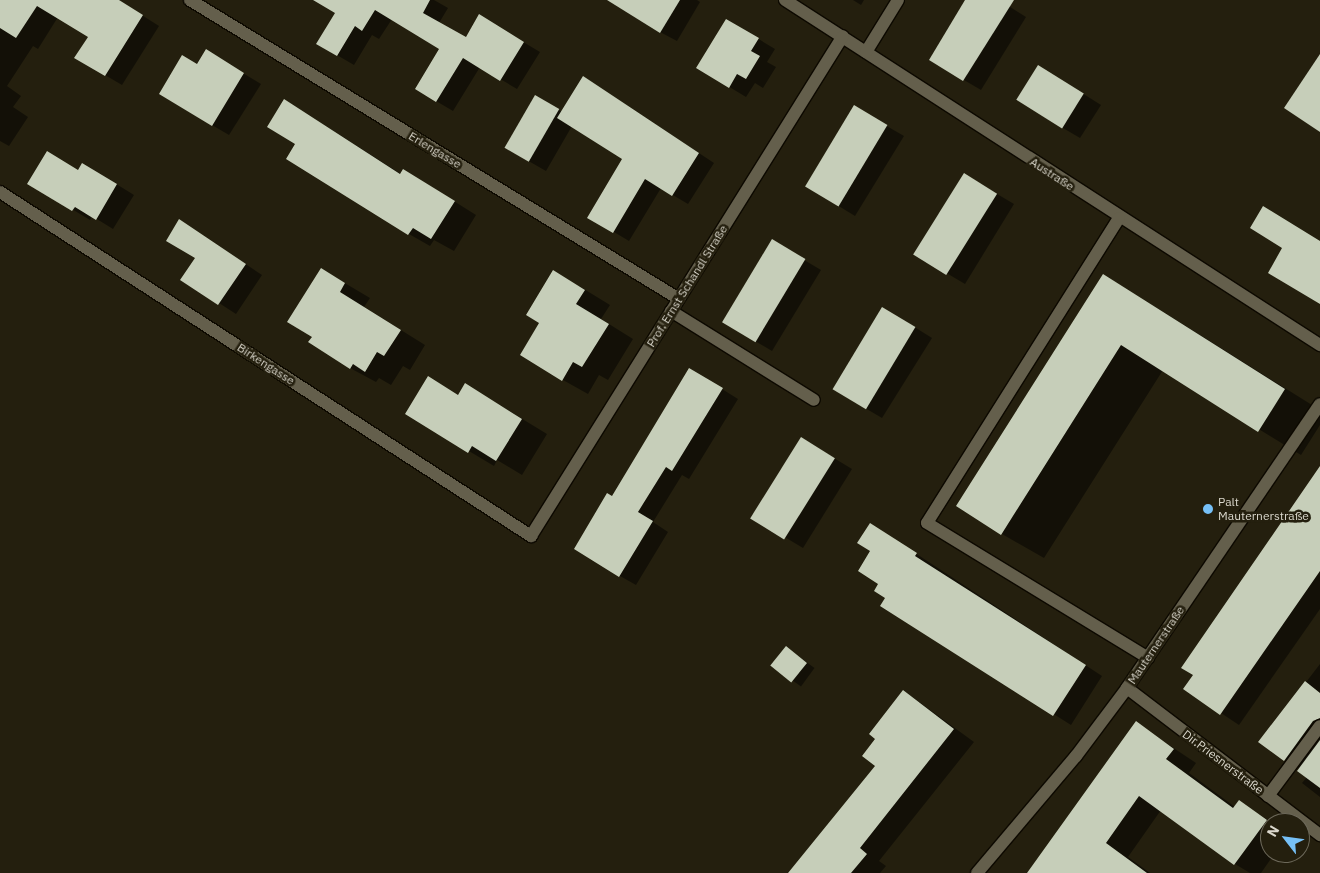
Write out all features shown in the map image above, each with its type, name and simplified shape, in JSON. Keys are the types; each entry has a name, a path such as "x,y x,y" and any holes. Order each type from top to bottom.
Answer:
{"street":[{"name":"Erlengasse","path":"190,0 679,299"},
{"name":"Austraße","path":"785,0 843,36 1118,218 1320,345"},
{"path":"866,52 898,0"},
{"name":"Prof. Ernst Schandl Straße","path":"531,536 843,36"},
{"name":"Birkengasse","path":"0,192 531,536"},
{"path":"1118,218 927,523 1148,658"},
{"path":"671,311 814,400"},
{"name":"Mauternerstraße","path":"977,873 1070,763 1127,688 1320,404"},
{"name":"Dir.Priesnerstraße","path":"1127,688 1320,835"},
{"path":"1268,796 1320,726"}],"building":[{"path":"0,0 119,0 143,15 105,76 74,58 88,37 37,6 16,38 0,28"},
{"path":"313,0 430,0 423,13 466,37 479,14 524,42 500,81 463,58 436,102 415,89 439,49 375,10 362,31 355,26 337,56 316,44 335,13"},
{"path":"607,0 680,0 660,33"},
{"path":"965,0 1014,0 963,81 929,60"},
{"path":"726,19 759,38 751,51 760,56 746,79 737,74 729,88 696,68"},
{"path":"206,49 244,73 212,126 159,94 182,55 197,64"},
{"path":"1320,54 1320,132 1284,108"},
{"path":"1038,65 1084,94 1062,128 1016,100"},
{"path":"583,76 699,153 672,196 645,179 613,233 587,218 622,159 557,118"},
{"path":"535,95 559,109 529,162 504,148"},
{"path":"284,99 400,174 403,169 455,201 431,239 413,228 408,235 286,159 295,144 267,127"},
{"path":"854,105 887,125 839,207 805,186"},
{"path":"47,151 78,170 82,163 117,184 96,220 75,207 72,211 27,184"},
{"path":"964,173 997,194 946,275 913,254"},
{"path":"1263,206 1320,241 1320,304 1268,273 1282,248 1250,228"},
{"path":"179,219 246,264 218,305 180,280 195,258 166,241"},
{"path":"772,239 805,259 755,342 722,322"},
{"path":"321,268 345,283 340,292 401,330 384,356 377,352 365,372 353,364 350,369 308,342 312,337 287,322"},
{"path":"553,270 585,290 576,304 609,324 582,367 573,362 562,381 520,355 539,323 526,315"},
{"path":"1103,274 1285,389 1258,432 1121,345 1001,535 956,506"},
{"path":"882,307 915,327 866,409 833,389"},
{"path":"689,368 723,388 672,471 666,467 638,512 653,521 619,577 574,549 607,493 612,496"},
{"path":"428,376 458,395 465,383 522,419 496,461 472,446 468,453 405,414"},
{"path":"801,437 835,458 784,540 750,518"},
{"path":"1320,466 1320,571 1220,715 1183,689 1193,675 1181,668"},
{"path":"870,523 917,553 915,556 1086,665 1053,716 880,606 885,598 874,591 878,584 858,571 870,551 857,543"},
{"path":"786,646 807,663 791,682 770,665"},
{"path":"1305,681 1320,693 1320,718 1313,721 1284,761 1258,742"},
{"path":"903,690 954,729 860,848 867,854 851,873 788,873 875,766 862,756 875,739 869,734"},
{"path":"1136,721 1174,749 1166,759 1233,808 1239,800 1260,815 1260,830 1234,865 1139,796 1106,843 1147,873 1027,873"},
{"path":"1320,740 1320,788 1297,771"}],"place":[{"name":"Palt Mauternerstraße","path":"1208,509"}]}
